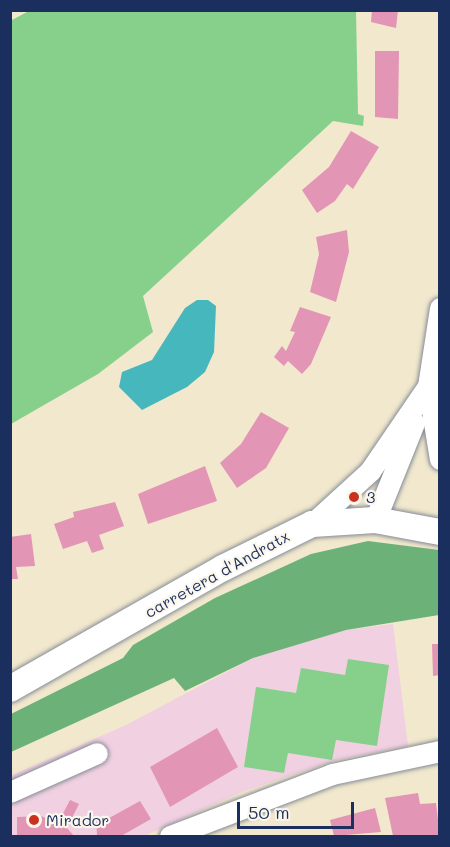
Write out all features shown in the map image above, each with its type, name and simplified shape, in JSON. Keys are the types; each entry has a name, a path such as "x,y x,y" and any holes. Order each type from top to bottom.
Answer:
{"main road":[{"name":"carretera d'Andratx","path":"10,689 232,563 312,524 375,520 440,532"}],"street":[{"path":"440,308 434,394 440,459"},
{"path":"375,520 434,394"},
{"path":"312,524 370,471 434,394"},
{"path":"170,837 332,774 440,751"},
{"path":"10,792 98,753"}],"shaded area":[{"name":"Mirador","path":"393,624 408,746 336,760 244,791 144,836 11,836 10,776 126,725 253,658 346,630"}],"green space":[{"path":"29,11 356,11 358,114 364,116 363,126 333,121 143,296 153,332 98,374 11,424 10,21"},
{"path":"368,541 439,550 439,615 346,630 253,658 185,691 174,678 11,752 11,714 123,658 133,645 215,598 311,554"},
{"path":"348,659 389,665 377,746 336,740 332,760 288,753 284,773 244,767 256,687 296,693 301,668 345,675"}],"water":[{"path":"197,300 208,300 216,306 214,352 205,372 187,387 142,410 119,387 122,372 152,360 185,308"}],"building":[{"path":"372,10 398,10 396,28 371,22"},
{"path":"375,51 399,51 398,119 375,117"},
{"path":"351,131 379,147 353,189 347,184 335,201 317,213 302,190 329,167"},
{"path":"347,230 349,252 336,302 310,292 319,254 316,237"},
{"path":"300,307 331,317 311,364 302,374 288,361 284,366 274,357 282,346 286,351 295,332 290,331"},
{"path":"261,412 289,428 266,468 237,488 220,463 241,444"},
{"path":"205,466 217,501 148,524 138,494"},
{"path":"115,502 124,526 99,535 104,549 92,553 87,541 63,549 54,524 74,517 73,512"},
{"path":"31,534 35,566 16,567 18,579 10,579 10,537"},
{"path":"432,644 440,644 440,675 433,676"},
{"path":"217,728 238,767 170,807 150,767"},
{"path":"418,793 420,804 436,803 440,836 393,836 385,798"},
{"name":"Mirador","path":"70,800 79,804 67,828 74,836 17,836 17,817 41,816 58,823"},
{"path":"140,801 151,819 121,836 97,836 96,817 111,817"},
{"path":"375,808 381,832 334,836 330,820"}],"place":[{"name":"3","path":"354,497"},
{"name":"Mirador","path":"34,820"}]}
